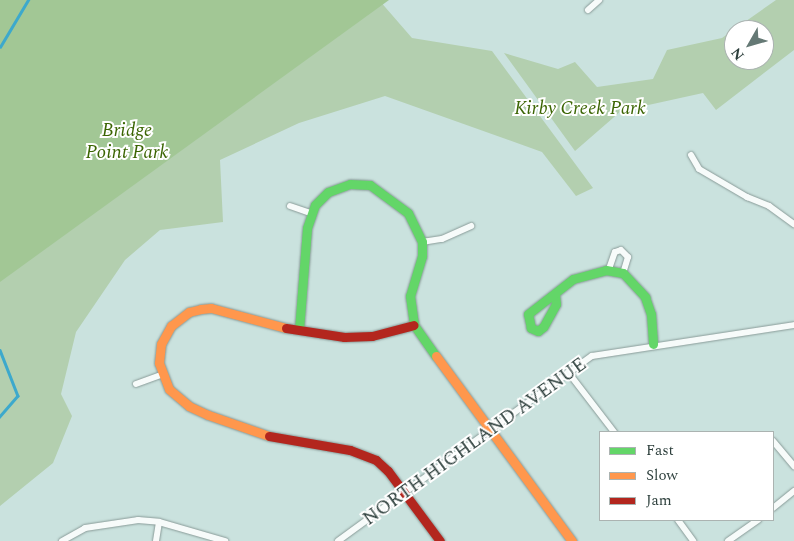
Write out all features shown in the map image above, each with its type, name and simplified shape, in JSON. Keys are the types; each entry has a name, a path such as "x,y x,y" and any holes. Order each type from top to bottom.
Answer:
{"street":[{"path":"588,10 599,0"},
{"path":"691,155 699,169 721,183 789,218 794,224"},
{"path":"299,330 310,213 321,198 339,187 350,184 370,185 381,190 408,213 422,242 422,256 410,296 414,325 572,541"},
{"path":"290,206 310,213"},
{"path":"789,218 794,212"},
{"path":"422,242 442,239 471,226"},
{"path":"609,269 615,252 622,250 628,257 623,274"},
{"path":"554,294 581,276 609,269 623,274 645,297 651,314 653,344"},
{"path":"414,325 358,337 299,330 211,308 189,312 171,326 162,344 161,376 169,389 189,406 230,425 293,442 350,450 376,460 388,471 440,541"},
{"name":"NORTH HIGHLAND AVENUE","path":"338,541 406,494 568,372 598,354 653,344 794,325"},
{"path":"568,372 613,431"},
{"path":"136,384 161,376"},
{"path":"774,442 794,466"},
{"path":"774,507 794,492"},
{"path":"62,541 85,528 138,520 159,522 225,541"},
{"path":"679,521 693,541"},
{"path":"728,541 757,521"},
{"path":"156,541 159,522"}],"green space":[{"path":"0,0 389,0 0,282"},
{"name":"Bridge Point Park","path":"379,0 412,38 492,51 593,188 576,196 542,152 385,96 299,123 220,160 223,222 160,230 125,260 76,332 61,394 72,416 53,463 0,506 0,123"},
{"name":"Kirby Creek Park","path":"776,0 794,0 794,50 774,65 774,20 748,20"},
{"name":"Kirby Creek Park","path":"724,37 724,70 768,70 716,110 703,93 621,111 575,151 504,53 558,69 575,62 597,87 653,79 667,50"}],"waterway":[{"path":"0,47 28,0"},
{"path":"0,350 18,396 0,417"}],"traffic: fast":[{"path":"299,330 307,228 315,205 328,192 350,184 370,185 408,213 422,242 422,256 410,296 414,325 436,356"},
{"path":"555,295 556,304 543,327 538,331 531,328 528,314 573,279 606,270 623,273 645,297 651,314 653,344"}],"traffic: slow":[{"path":"269,436 208,415 189,406 169,389 159,363 161,344 171,326 189,312 201,309 211,308 286,328"},
{"path":"436,356 572,541"}],"traffic: jam":[{"path":"286,328 344,337 372,336 414,325"},
{"path":"269,436 350,450 376,460 388,471 440,541"}]}
